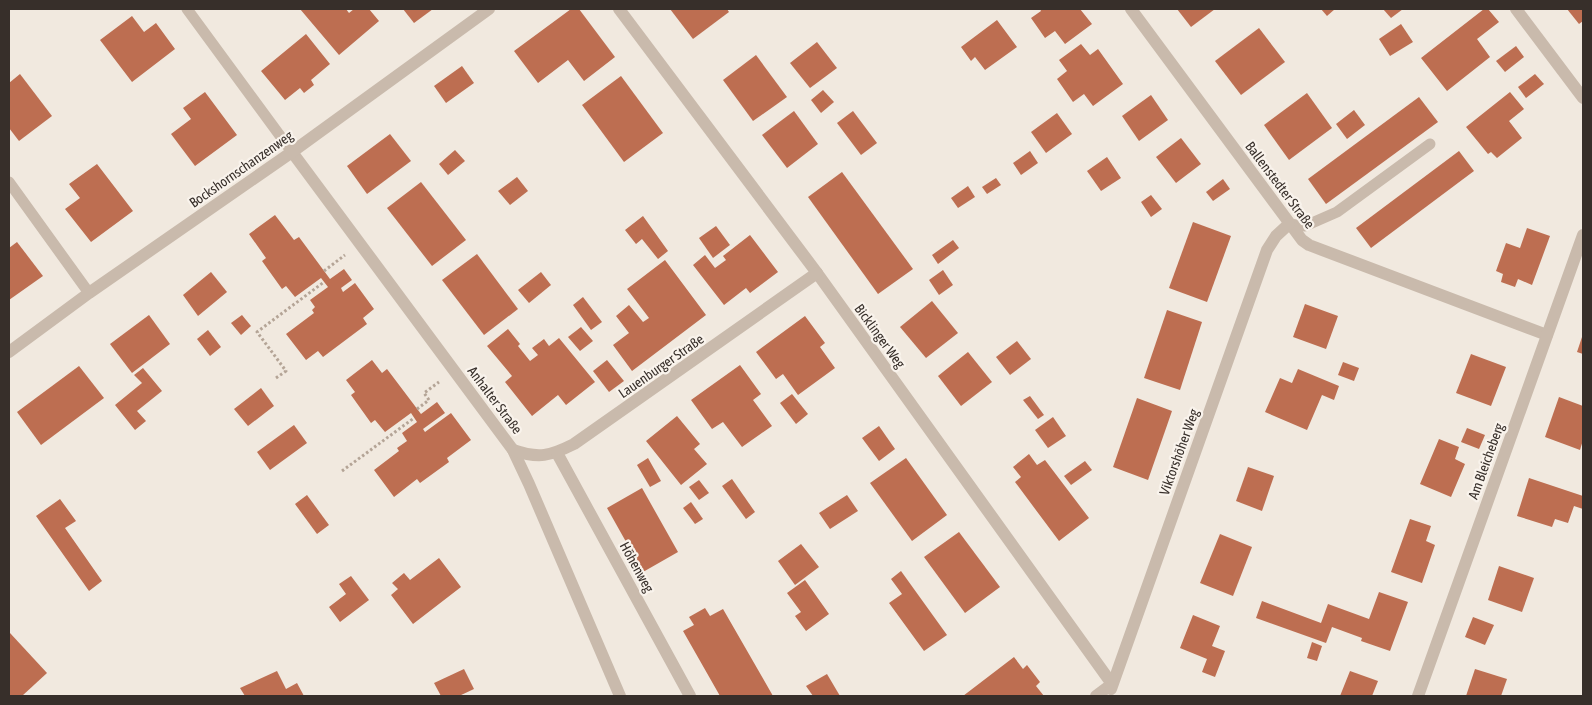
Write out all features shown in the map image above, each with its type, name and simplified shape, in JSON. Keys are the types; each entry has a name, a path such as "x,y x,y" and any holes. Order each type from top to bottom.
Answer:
{"street":[{"name":"Bicklinger Weg","path":"619,9 817,274 1111,690"},
{"name":"Ballenstedter Straße","path":"1130,9 1289,224 1308,245 1547,335"},
{"path":"1516,9 1583,98"},
{"name":"Bockshornschanzenweg","path":"9,352 89,293 292,152 481,11"},
{"name":"Anhalter Straße","path":"292,152 513,450 533,492 620,696"},
{"name":"Viktorshöher Weg","path":"1111,690 1267,250 1276,236 1289,224"},
{"name":"Am Bleicheberg","path":"1418,696 1583,235"},
{"name":"Lauenburger Straße","path":"513,450 534,456 545,456 557,453 592,433 817,274"},
{"name":"Höhenweg","path":"557,453 690,696"},
{"path":"1096,696 1111,690"}],"lane":[{"path":"187,9 292,152"},
{"path":"1289,224 1305,226 1337,212 1430,144"},
{"path":"9,182 89,293"}],"path":[{"path":"324,271 360,243"},
{"path":"276,378 286,370 257,332 324,282"},
{"path":"416,409 429,400 424,393 454,370"},
{"path":"342,471 414,418"}],"building":[{"path":"300,9 346,9 349,13 354,9 369,9 379,21 339,55"},
{"path":"403,9 433,9 414,23"},
{"path":"571,9 579,9 615,57 584,81 568,60 538,83 514,51"},
{"path":"670,9 727,9 729,12 693,39"},
{"path":"1040,9 1080,9 1092,24 1065,44 1055,31 1045,38 1031,18 1041,11"},
{"path":"1177,9 1215,9 1191,27"},
{"path":"1321,9 1335,9 1327,16"},
{"path":"1383,9 1403,9 1391,18"},
{"path":"1484,9 1488,9 1499,22 1477,39 1490,57 1447,91 1421,58"},
{"path":"1567,9 1583,9 1583,21 1579,24"},
{"path":"132,16 144,32 156,23 175,49 132,82 100,40"},
{"path":"997,20 1017,47 985,70 975,57 971,61 961,47"},
{"path":"1401,24 1413,42 1390,56 1379,39"},
{"path":"1259,28 1285,62 1241,95 1215,61"},
{"path":"306,34 330,64 311,80 314,85 304,93 300,88 285,100 261,71"},
{"path":"817,42 837,68 810,88 790,63"},
{"path":"1081,44 1090,55 1098,49 1123,84 1093,106 1084,94 1073,102 1057,79 1067,71 1059,60"},
{"path":"1516,46 1524,57 1505,72 1496,61"},
{"path":"756,55 787,97 753,121 723,80"},
{"path":"462,66 474,83 446,103 434,86"},
{"path":"20,74 52,116 19,141 9,128 9,83"},
{"path":"1535,74 1544,84 1526,98 1518,87"},
{"path":"621,76 663,133 624,162 582,105"},
{"path":"823,90 834,102 821,113 811,100"},
{"path":"205,92 237,135 195,166 171,134 191,119 183,108"},
{"path":"1510,92 1524,109 1509,121 1522,138 1497,158 1491,152 1488,154 1466,127"},
{"path":"1307,93 1332,128 1289,160 1264,125"},
{"path":"1151,95 1168,120 1139,141 1122,116"},
{"path":"1419,97 1438,122 1326,204 1308,179"},
{"path":"1354,110 1365,125 1347,139 1336,124"},
{"path":"794,111 818,144 787,168 762,135"},
{"path":"853,111 877,143 861,155 837,123"},
{"path":"1057,113 1072,134 1046,153 1031,132"},
{"path":"390,134 411,161 367,194 347,166"},
{"path":"1181,138 1201,164 1176,183 1156,157"},
{"path":"455,150 465,161 448,175 439,164"},
{"path":"1030,151 1038,163 1021,175 1013,163"},
{"path":"1459,151 1474,171 1371,248 1356,228"},
{"path":"1107,157 1121,178 1101,191 1087,171"},
{"path":"97,164 133,211 91,242 65,209 80,198 69,184"},
{"path":"842,172 913,269 878,294 808,197"},
{"path":"517,177 528,191 510,205 498,191"},
{"path":"996,178 1001,185 987,194 982,187"},
{"path":"1223,179 1230,189 1213,201 1206,192"},
{"path":"421,182 466,240 432,266 387,208"},
{"path":"968,186 975,197 958,208 951,198"},
{"path":"1151,195 1162,209 1151,217 1141,202"},
{"path":"275,215 294,240 299,237 330,279 344,269 352,280 341,288 343,292 355,283 374,309 363,318 367,324 323,357 318,351 306,360 286,334 314,313 312,310 315,307 310,300 328,287 321,278 295,297 286,286 282,289 262,261 266,258 249,234"},
{"path":"643,216 668,251 658,259 642,239 636,244 625,230"},
{"path":"1193,222 1231,236 1207,302 1169,288"},
{"path":"716,226 730,245 713,258 699,238"},
{"path":"1527,228 1550,236 1532,285 1518,279 1515,287 1501,282 1503,274 1496,271 1506,243 1520,248"},
{"path":"750,235 778,272 750,293 746,288 724,305 693,265 705,255 715,268 726,260 723,256"},
{"path":"953,240 959,248 938,264 932,255"},
{"path":"17,242 43,276 9,300 9,248"},
{"path":"477,254 518,309 484,335 442,280"},
{"path":"665,260 706,315 632,371 613,345 629,333 616,316 629,305 643,322 649,318 627,289"},
{"path":"943,270 953,285 939,295 929,280"},
{"path":"211,272 227,292 198,316 183,295"},
{"path":"541,272 551,285 529,303 518,290"},
{"path":"583,297 602,322 591,330 573,305"},
{"path":"932,301 958,333 926,358 900,327"},
{"path":"1305,304 1338,316 1326,349 1293,337"},
{"path":"1167,310 1202,322 1180,390 1144,378"},
{"path":"149,315 170,344 132,373 110,344"},
{"path":"242,315 251,326 241,335 231,323"},
{"path":"805,316 825,343 820,347 835,368 798,395 783,374 776,379 756,352"},
{"path":"581,327 593,341 580,351 568,337"},
{"path":"508,329 530,361 538,355 532,348 544,339 549,346 559,338 595,382 566,405 558,395 532,416 505,382 512,376 487,346"},
{"path":"208,330 221,347 210,356 197,339"},
{"path":"1583,334 1583,354 1577,352"},
{"path":"1017,341 1031,359 1010,375 996,357"},
{"path":"968,352 992,382 961,406 938,376"},
{"path":"1471,354 1506,367 1491,406 1456,393"},
{"path":"372,360 382,373 387,369 421,414 437,402 445,413 423,429 425,432 451,413 471,440 447,458 449,462 420,483 417,479 394,497 374,470 399,451 397,448 407,441 402,433 417,422 411,413 385,432 375,420 371,423 351,395 355,392 346,380"},
{"path":"607,360 624,381 609,392 593,371"},
{"path":"1343,362 1359,368 1354,381 1338,375"},
{"path":"740,365 761,394 753,400 772,426 742,447 723,422 712,429 691,400"},
{"path":"79,366 104,398 41,445 17,412"},
{"path":"143,368 162,391 137,411 146,421 135,430 115,405 142,383 134,375"},
{"path":"1298,369 1339,386 1334,400 1322,395 1307,430 1265,412 1280,378 1292,383"},
{"path":"261,388 274,406 248,426 234,409"},
{"path":"792,394 808,414 796,424 780,403"},
{"path":"1030,396 1044,415 1038,419 1023,400"},
{"path":"1559,397 1583,406 1583,440 1580,450 1545,437"},
{"path":"1137,398 1172,411 1148,480 1113,467"},
{"path":"677,416 700,444 694,449 707,464 681,485 646,441"},
{"path":"1053,417 1066,436 1048,448 1035,430"},
{"path":"294,425 307,443 270,470 257,452"},
{"path":"879,426 895,449 879,461 862,438"},
{"path":"1467,428 1485,435 1479,449 1461,442"},
{"path":"1439,439 1459,447 1455,459 1465,464 1451,497 1420,484"},
{"path":"1029,454 1037,465 1045,460 1089,518 1059,541 1015,482 1021,477 1013,467"},
{"path":"648,458 661,481 650,487 637,465"},
{"path":"906,458 947,515 912,541 870,483"},
{"path":"1085,461 1092,470 1071,485 1064,476"},
{"path":"1248,467 1274,476 1262,511 1236,501"},
{"path":"1529,478 1583,496 1583,509 1574,506 1568,523 1555,519 1552,527 1517,516"},
{"path":"732,479 755,512 746,519 722,486"},
{"path":"699,480 709,493 699,500 689,487"},
{"path":"642,488 678,552 643,572 607,508"},
{"path":"307,495 329,525 317,534 295,504"},
{"path":"847,495 858,511 830,529 819,513"},
{"path":"60,499 76,521 65,528 102,581 89,591 36,516"},
{"path":"691,502 703,519 695,524 683,508"},
{"path":"1410,519 1431,526 1426,541 1435,545 1422,583 1391,572"},
{"path":"959,532 1000,587 965,613 924,557"},
{"path":"1220,534 1252,547 1233,596 1200,583"},
{"path":"801,544 819,567 795,585 778,561"},
{"path":"439,558 461,587 413,624 391,595 398,589 392,583 404,573 410,580"},
{"path":"1499,566 1534,578 1522,612 1488,600"},
{"path":"901,571 947,635 924,651 889,603 902,594 891,579"},
{"path":"351,576 369,600 340,622 329,607 346,594 339,584"},
{"path":"805,580 829,614 806,631 795,616 801,612 787,593"},
{"path":"1379,592 1408,602 1390,651 1361,641 1362,638 1332,627 1326,643 1256,618 1262,601 1321,623 1328,604 1369,619"},
{"path":"705,608 710,616 723,609 773,696 720,696 683,631 694,625 689,617"},
{"path":"1193,615 1220,626 1212,646 1225,651 1215,677 1202,672 1207,659 1180,648"},
{"path":"1473,617 1494,625 1485,645 1465,637"},
{"path":"10,633 47,673 22,696 9,696"},
{"path":"1312,642 1322,646 1317,661 1307,658"},
{"path":"1014,657 1023,669 1027,665 1040,682 1036,686 1044,696 963,696"},
{"path":"464,669 474,689 459,696 441,696 434,683"},
{"path":"1475,669 1507,679 1501,696 1466,696"},
{"path":"277,671 286,689 297,683 304,696 245,696 240,688"},
{"path":"1350,671 1378,681 1372,696 1340,696"},
{"path":"827,674 840,696 813,696 806,686"}]}
